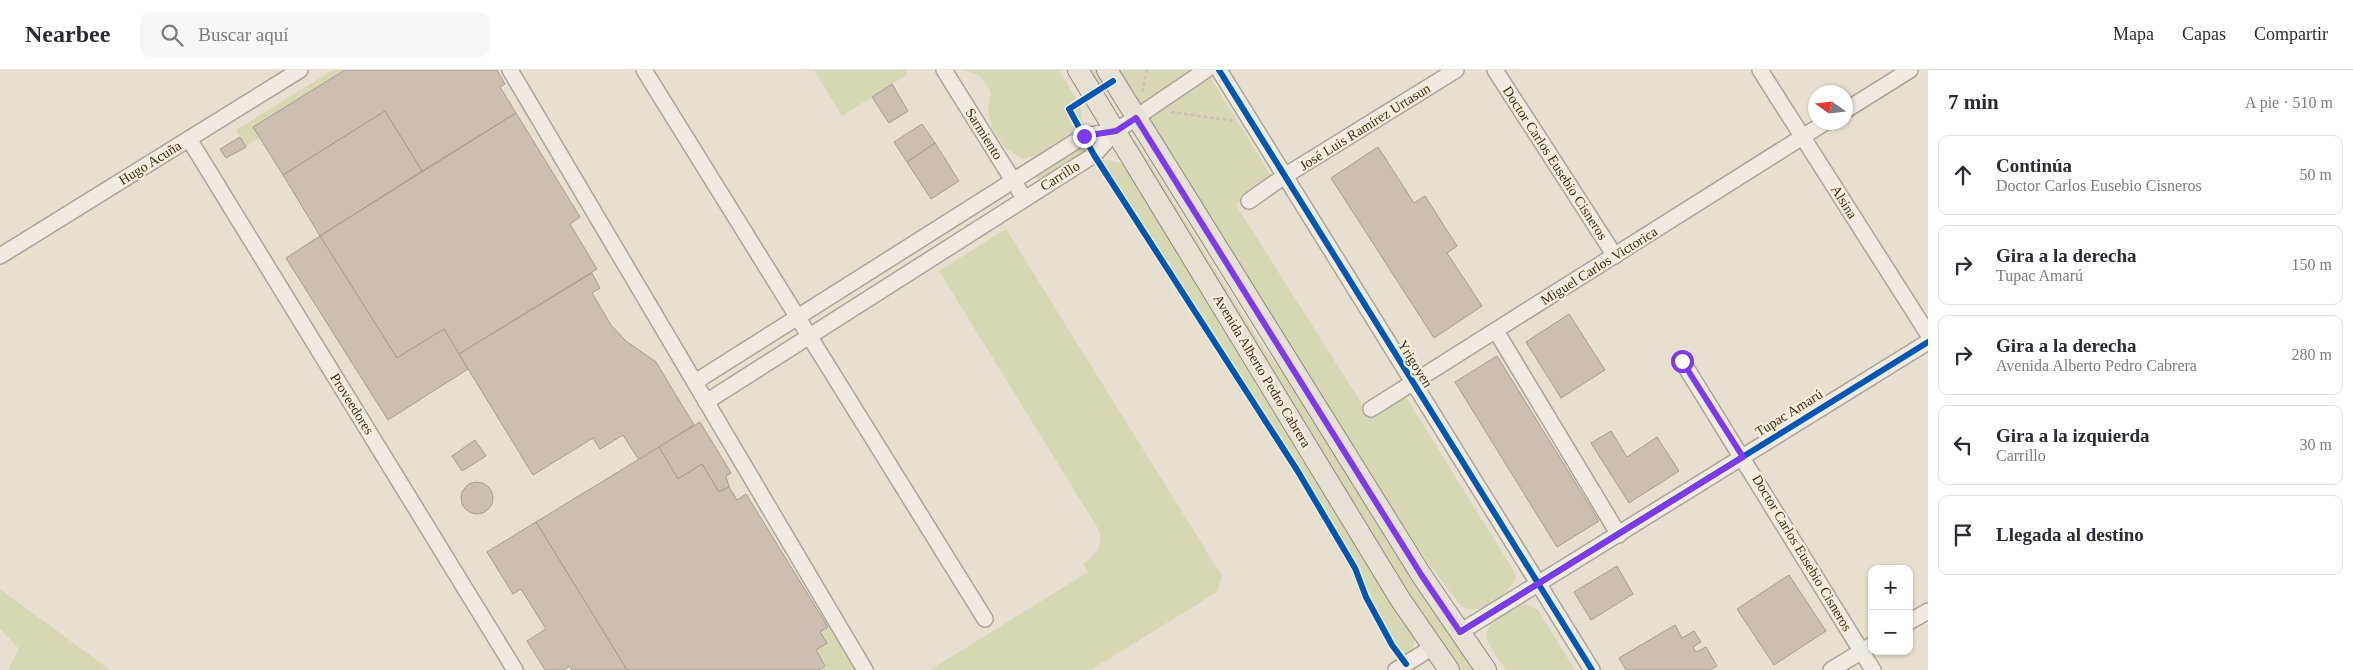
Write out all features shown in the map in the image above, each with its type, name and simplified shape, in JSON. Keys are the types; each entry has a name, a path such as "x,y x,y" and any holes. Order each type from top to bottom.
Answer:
{"main road":[{"name":"Avenida Alberto Pedro Cabrera","path":"1078,70 1400,599 1449,670"},
{"name":"Avenida Alberto Pedro Cabrera","path":"1107,70 1417,569 1486,670"}],"street":[{"name":"Hugo Acuña","path":"0,256 300,70"},
{"path":"510,70 865,670"},
{"path":"644,70 801,315"},
{"path":"654,70 813,335 988,617"},
{"name":"Sarmiento","path":"944,70 1024,198"},
{"name":"Carrillo","path":"706,402 1094,155 1116,131 1206,70"},
{"name":"Yrigoyen","path":"1219,70 1283,177 1592,670"},
{"name":"José Luis Ramírez Urtasun","path":"1249,202 1283,177 1456,70"},
{"name":"Doctor Carlos Eusebio Cisneros","path":"1495,70 1615,256"},
{"name":"Alsina","path":"1760,70 1928,334"},
{"path":"1853,106 1910,70"},
{"name":"Miguel Carlos Victorica","path":"1371,409 1814,130"},
{"name":"Carrillo","path":"695,382 1084,136 1116,131"},
{"name":"Proveedores","path":"189,139 514,670"},
{"path":"1496,331 1618,535"},
{"name":"Tupac Amarú","path":"1460,632 1928,342"},
{"name":"Doctor Carlos Eusebio Cisneros","path":"1682,361 1867,648 1873,670"},
{"path":"1913,620 1928,611"},
{"path":"1396,670 1417,664 1433,647"},
{"path":"1831,670 1867,648"}],"path":[{"path":"1170,112 1253,124"}],"green space":[{"path":"333,70 345,70 254,127 260,137 246,147 236,130"},
{"path":"814,70 905,70 908,74 842,116"},
{"path":"962,70 1059,70 1080,105 1082,116 1080,123 1076,130 1034,156 1024,159 1006,149 992,128 988,111 991,92 979,75"},
{"path":"1087,70 1101,70 1111,87 1102,93"},
{"path":"1119,70 1206,70 1271,176 1268,181 1236,205 1371,418 1406,397 1516,575 1509,589 1494,602 1476,609 1462,606 1428,562 1301,365"},
{"path":"1135,140 1266,352 1302,397 1475,670 1461,670 1411,597 1132,142"},
{"path":"1089,141 1095,142 1093,147 1040,180 1036,179 1037,174"},
{"path":"1102,160 1118,162 1127,167 1415,638 1413,651 1403,657 1374,609 1354,564 1302,476"},
{"path":"1006,229 1222,576 1217,592 1091,670 930,670 1088,572 1083,564 1096,553 1100,543 1100,533 1097,527 939,271"},
{"path":"0,589 110,670 8,670 19,649 0,629"},
{"path":"1526,604 1538,610 1575,670 1506,670 1490,646 1486,632 1496,620"},
{"path":"832,624 860,670 818,670 825,666 816,650 827,643 820,632"}],"building":[{"path":"345,70 497,70 505,84 500,87 516,113 422,171 385,111 283,175 253,127"},
{"path":"892,84 908,111 889,123 872,97"},
{"path":"385,111 422,171 320,236 283,175"},
{"path":"516,113 580,217 570,224 597,269 459,354 444,329 397,358 320,236"},
{"path":"922,124 935,143 907,162 894,142"},
{"path":"240,137 246,147 226,158 220,149"},
{"path":"935,143 959,181 931,199 907,162"},
{"path":"1378,147 1414,203 1425,196 1457,246 1447,253 1482,306 1434,338 1331,178"},
{"path":"320,236 397,358 444,329 468,369 388,420 286,258"},
{"path":"592,273 600,288 592,293 611,325 626,341 656,362 694,425 639,460 623,435 600,449 593,438 533,475 459,354"},
{"path":"1569,314 1605,370 1561,398 1526,342"},
{"path":"1497,356 1599,521 1557,547 1455,382"},
{"path":"700,422 731,473 726,476 729,487 719,492 702,464 678,479 659,447"},
{"path":"1611,431 1627,457 1657,437 1679,471 1629,503 1591,443"},
{"path":"475,440 486,456 462,471 452,456"},
{"path":"659,447 678,479 702,464 719,492 729,487 737,500 746,494 828,627 820,632 827,643 816,650 825,666 818,670 627,670 536,522"},
{"path":"477,482 488,487 493,498 488,509 477,514 466,509 461,498 466,487"},
{"path":"536,522 627,670 572,670 570,666 564,670 545,670 527,641 546,629 521,589 513,594 487,552"},
{"path":"1617,566 1633,594 1591,620 1574,592"},
{"path":"1789,575 1826,631 1774,665 1737,609"},
{"path":"1675,625 1682,638 1694,631 1701,642 1693,647 1696,652 1706,647 1717,666 1710,670 1626,670 1619,658"}],"cycle path":[{"path":"1219,70 1592,670"},
{"path":"1113,81 1069,109 1094,155 1297,470 1355,568 1366,597 1392,645 1406,664"},
{"path":"1460,632 1928,342"}],"route":[{"path":"1084,136 1116,131 1136,118 1422,576 1460,632 1743,457 1682,361"}]}
